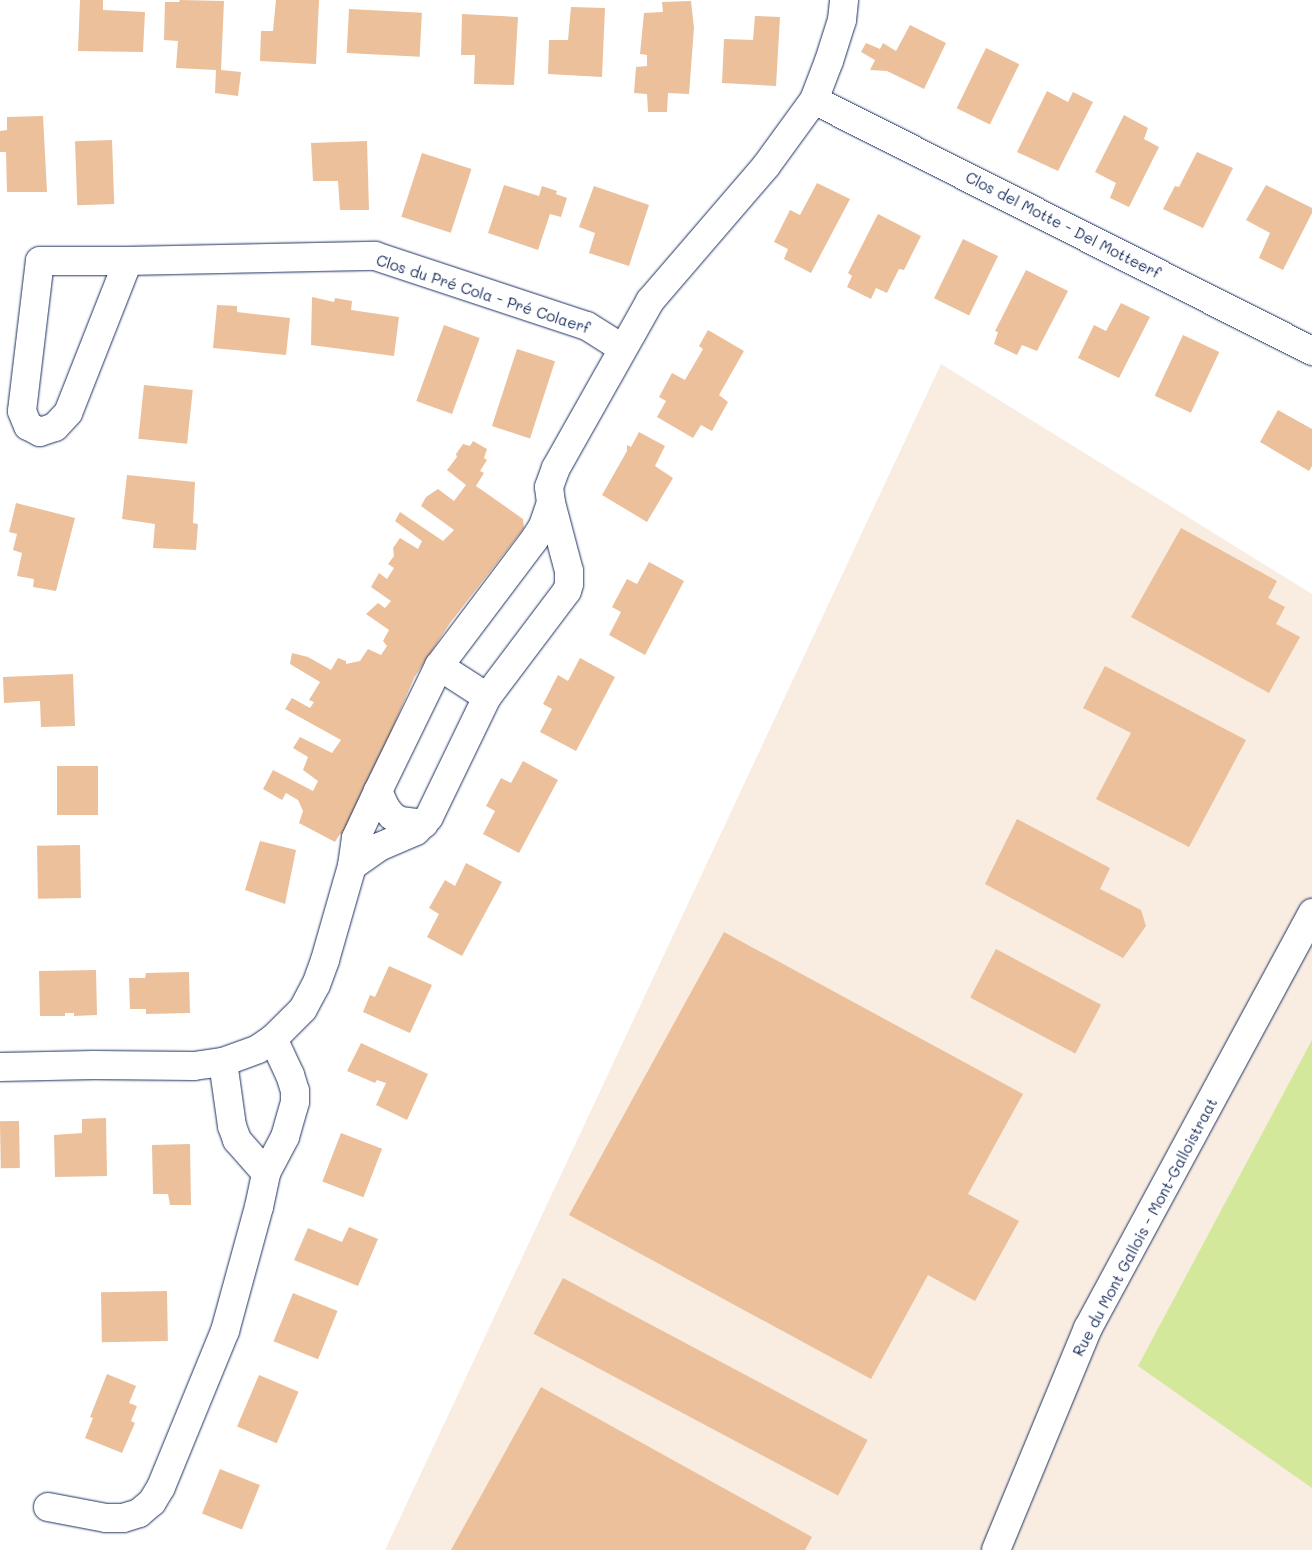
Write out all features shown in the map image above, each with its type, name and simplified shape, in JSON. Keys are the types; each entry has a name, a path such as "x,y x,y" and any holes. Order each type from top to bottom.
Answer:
{"street":[{"path":"352,866 379,847 416,831 429,818 488,697 563,596 569,584 569,571 551,503 549,487 556,468 650,301 766,166 814,100 837,36 844,0"},
{"name":"Clos del Motte - Del Motteerf","path":"814,100 1312,350"},
{"name":"Clos du Pré Cola - Pré Colaerf","path":"128,261 68,412 55,427 40,432 28,426 22,411 40,261 375,256 587,326 622,348"},
{"path":"0,1067 94,1065 194,1066 224,1062 241,1057 273,1039 303,1009 316,985 352,866 356,838 439,666 542,526 551,503"},
{"path":"520,558 530,557 548,561 569,571"},
{"path":"439,666 488,697"},
{"path":"378,791 385,807 392,816 400,820 424,824"},
{"name":"Rue du Mont Gallois - Mont-Galloistraat","path":"996,1550 1088,1328 1312,913"},
{"path":"48,1507 106,1518 123,1518 139,1512 152,1502 161,1487 225,1331 260,1207 266,1173 284,1137 295,1102 295,1091 273,1039"},
{"path":"224,1062 232,1126 237,1140 266,1173"}],"shaded area":[{"path":"941,364 1312,594 1312,1550 385,1550"}],"green space":[{"path":"1312,1040 1312,1488 1138,1366"}],"building":[{"path":"80,0 103,0 103,10 145,12 143,52 78,51"},
{"path":"180,0 224,1 221,70 241,72 238,96 215,93 216,70 176,68 178,41 164,40 165,2 179,2"},
{"path":"276,0 319,0 316,64 260,61 261,31 273,31"},
{"path":"691,1 694,28 689,94 668,93 667,112 648,112 647,94 634,93 636,67 647,66 647,55 640,54 644,13 663,12 662,2"},
{"path":"571,7 605,8 602,77 548,74 549,40 568,40"},
{"path":"349,9 422,13 420,57 347,53"},
{"path":"462,14 518,17 514,85 474,84 475,55 461,55"},
{"path":"755,16 780,17 776,86 722,83 724,39 753,40"},
{"path":"910,25 946,43 924,89 887,71 870,70 875,60 861,52 866,43 880,49 883,43 896,51"},
{"path":"986,48 1019,64 990,124 957,108"},
{"path":"1047,91 1068,102 1073,92 1093,102 1058,171 1017,152"},
{"path":"1124,115 1148,128 1144,139 1159,147 1129,207 1110,198 1116,183 1095,172"},
{"path":"43,116 47,192 7,192 6,152 0,152 0,131 7,130 7,117"},
{"path":"112,140 114,204 77,205 75,141"},
{"path":"367,141 369,210 340,210 338,181 313,181 311,143"},
{"path":"1197,152 1233,168 1203,228 1163,209 1175,186 1179,187"},
{"path":"422,153 471,169 451,233 401,217"},
{"path":"817,183 850,199 811,273 784,259 788,249 774,242 790,210 800,215"},
{"path":"504,185 539,196 542,186 557,191 556,194 567,198 561,217 550,214 538,250 488,233"},
{"path":"1266,185 1312,208 1312,213 1283,270 1259,258 1270,233 1246,220"},
{"path":"594,186 649,205 629,266 589,253 595,233 579,227"},
{"path":"878,214 921,236 904,270 899,269 887,293 876,288 871,299 847,287 852,276 848,273"},
{"path":"963,239 998,256 969,315 934,298"},
{"path":"1026,270 1068,291 1037,351 1022,345 1017,355 994,344 998,332 995,331"},
{"path":"312,297 334,302 335,298 352,301 351,310 399,317 394,356 311,345"},
{"path":"1121,303 1150,317 1119,378 1078,358 1094,325 1106,331"},
{"path":"217,305 237,306 237,312 290,318 286,355 213,348"},
{"path":"444,325 480,338 452,414 416,401"},
{"path":"708,330 744,351 719,395 728,402 712,431 701,425 693,438 657,417 666,401 659,397 672,373 685,380 703,349 699,346"},
{"path":"1183,335 1219,352 1191,413 1155,396"},
{"path":"517,349 555,361 530,438 492,426"},
{"path":"144,385 193,390 187,444 138,439"},
{"path":"1278,410 1312,429 1312,466 1309,471 1260,442"},
{"path":"639,432 665,446 655,466 673,478 647,522 602,495 627,451 627,445 631,447"},
{"path":"473,441 487,449 484,458 487,460 480,471 484,473 476,486 523,519 524,528 450,623 414,678 379,760 342,835 340,834 335,842 299,823 303,811 298,800 286,793 282,800 263,789 273,770 313,791 318,781 303,770 308,757 293,748 300,737 332,753 341,740 285,709 292,698 310,708 314,702 309,700 320,682 290,664 292,653 308,657 331,670 338,658 346,661 346,664 360,661 368,649 381,655 387,646 383,641 389,630 366,614 378,603 385,608 391,601 371,587 379,573 387,579 394,568 388,564 394,556 393,548 400,538 418,549 422,541 395,521 400,512 443,541 454,530 421,506 426,497 438,489 454,501 466,485 447,470 457,457 456,454 463,444 470,446"},
{"path":"127,475 195,482 193,523 198,524 196,550 153,548 155,524 122,519"},
{"path":"16,503 75,518 56,591 33,587 34,579 17,576 22,553 13,550 17,534 9,532"},
{"path":"1181,528 1277,581 1268,598 1285,607 1276,624 1300,637 1269,693 1131,617"},
{"path":"649,562 684,581 645,655 609,635 621,612 612,607 627,579 637,584"},
{"path":"580,658 615,677 576,751 540,732 552,709 543,704 558,675 568,681"},
{"path":"1105,666 1246,740 1189,847 1096,799 1131,733 1083,708"},
{"path":"73,674 75,726 41,727 40,701 4,703 3,677"},
{"path":"523,761 558,780 519,853 483,834 495,811 486,806 501,778 511,783"},
{"path":"57,766 98,766 98,815 57,815"},
{"path":"1017,819 1110,868 1100,889 1141,910 1146,926 1123,958 985,884"},
{"path":"260,841 296,850 285,904 245,890"},
{"path":"80,845 81,898 38,899 37,846"},
{"path":"466,863 502,882 462,956 427,937 439,914 429,908 445,880 455,886"},
{"path":"724,932 1023,1094 968,1194 1019,1221 975,1301 928,1275 871,1379 569,1215"},
{"path":"996,949 1101,1005 1075,1053 970,998"},
{"path":"389,966 432,985 410,1033 363,1012 370,995 375,997"},
{"path":"96,970 97,1015 74,1016 74,1013 65,1013 65,1016 40,1016 39,971"},
{"path":"189,972 190,1013 146,1014 146,1009 130,1009 129,978 145,978 146,973"},
{"path":"361,1043 428,1074 407,1120 376,1105 386,1083 377,1080 375,1083 347,1071"},
{"path":"106,1118 107,1176 55,1177 54,1135 82,1133 82,1119"},
{"path":"0,1121 19,1121 20,1168 1,1168"},
{"path":"341,1133 382,1149 363,1197 322,1182"},
{"path":"190,1144 191,1205 170,1205 168,1194 153,1194 152,1145"},
{"path":"349,1227 378,1239 358,1286 294,1260 308,1228 342,1242"},
{"path":"563,1278 868,1440 838,1496 533,1334"},
{"path":"167,1291 168,1341 102,1342 101,1292"},
{"path":"293,1293 338,1311 318,1359 274,1341"},
{"path":"107,1374 136,1386 129,1403 137,1406 131,1421 135,1423 122,1453 85,1438 93,1418 90,1417"},
{"path":"259,1375 299,1392 277,1443 237,1427"},
{"path":"541,1387 812,1537 805,1550 451,1550"},
{"path":"220,1469 260,1485 242,1530 202,1514"}]}
